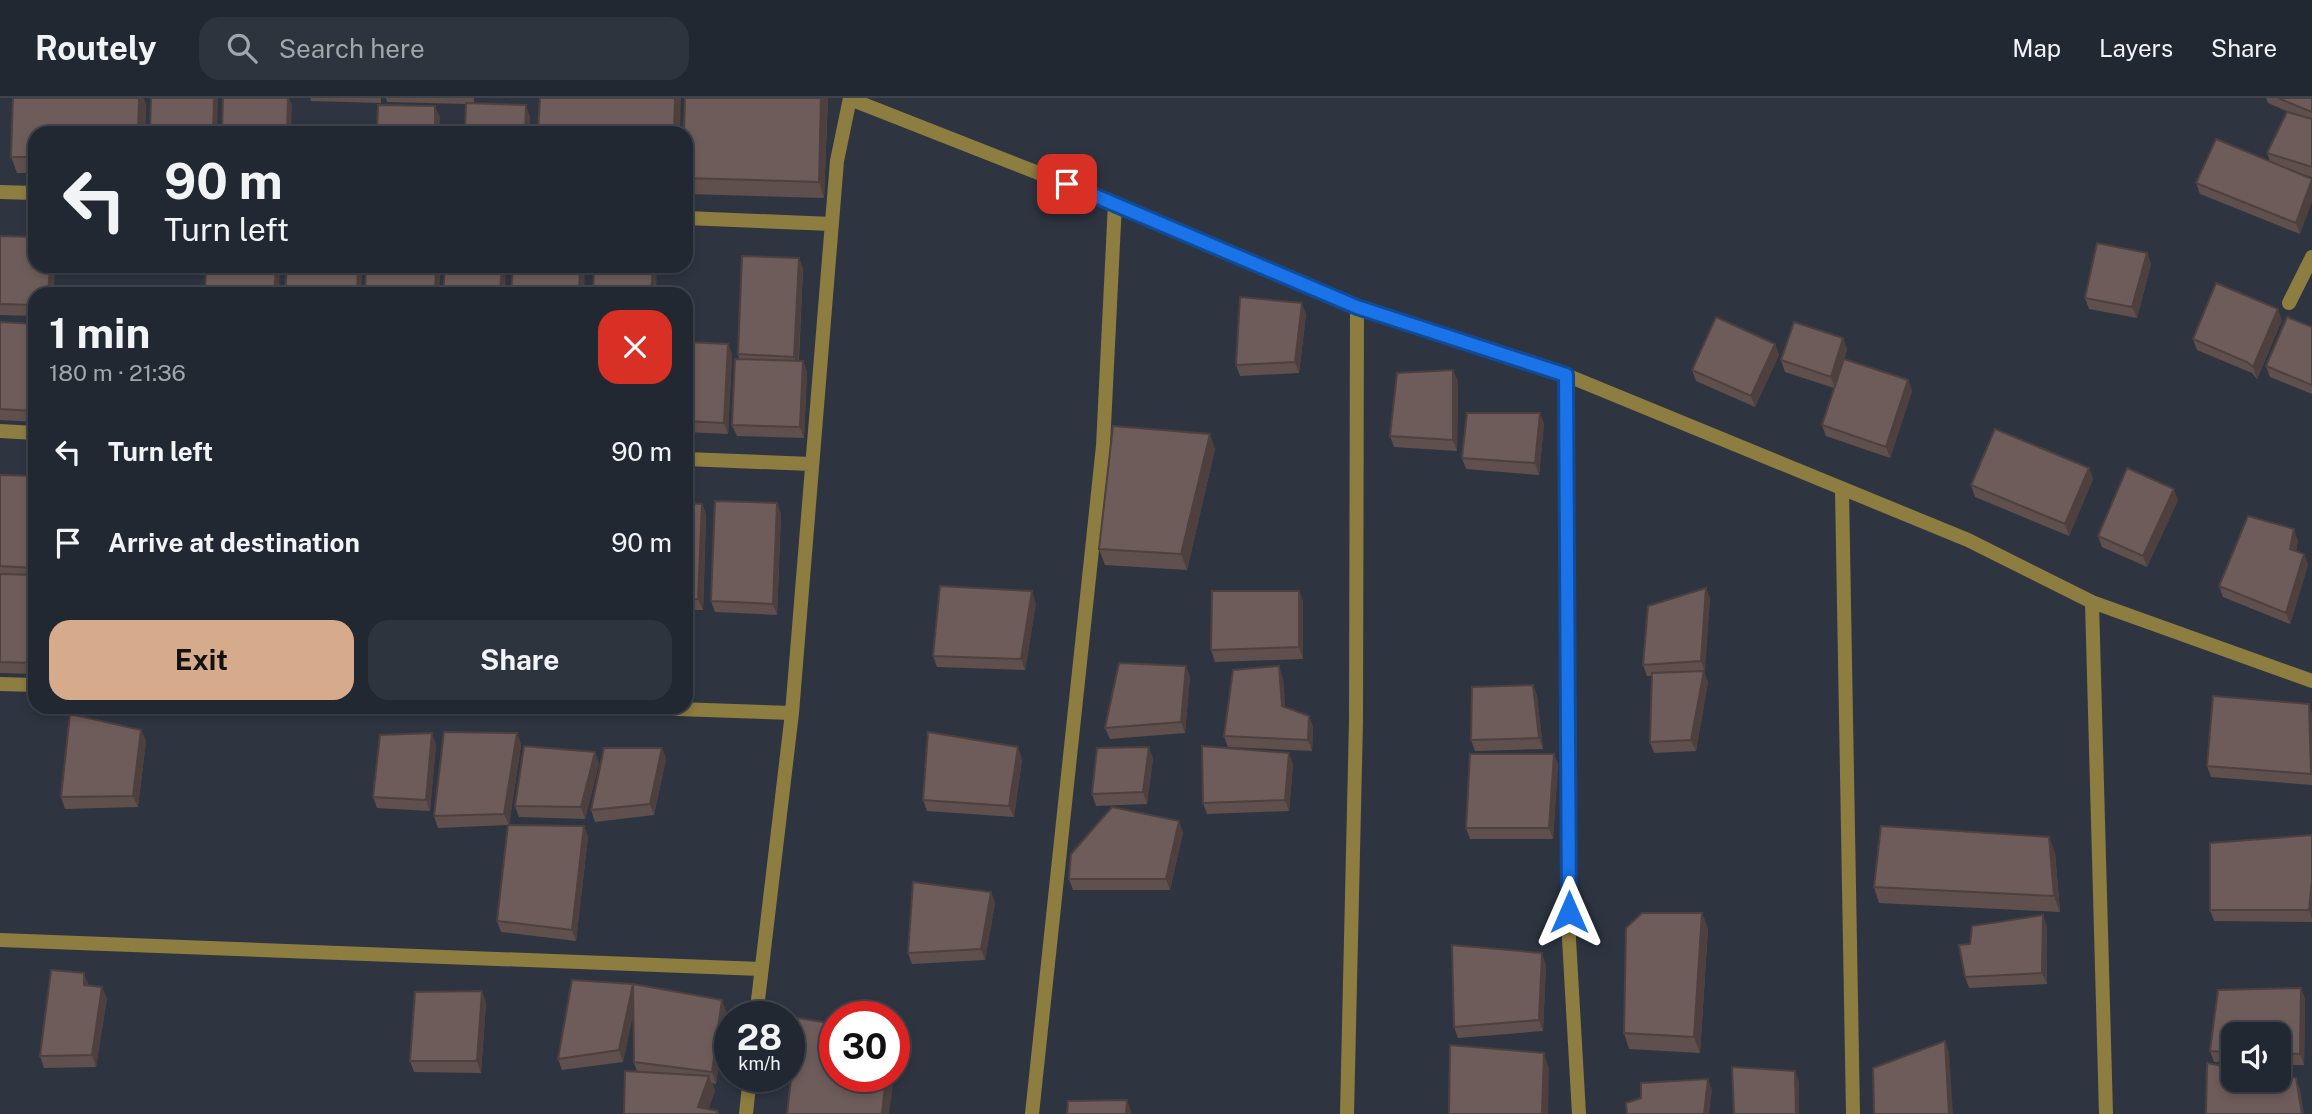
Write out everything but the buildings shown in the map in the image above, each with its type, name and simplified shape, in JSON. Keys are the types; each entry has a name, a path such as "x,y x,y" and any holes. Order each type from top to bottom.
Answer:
{"street":[{"path":"758,1001 792,713 836,161 850,99 1115,203 1357,307 1566,375 1968,540 2092,602 2312,681"},
{"path":"0,192 28,193"},
{"path":"1032,1114 1103,446 1115,203"},
{"path":"693,218 832,224"},
{"path":"2289,303 2312,257"},
{"path":"1347,1114 1356,721 1357,307"},
{"path":"1566,375 1569,939 1579,1114"},
{"path":"0,431 28,433"},
{"path":"693,459 810,464"},
{"path":"1842,490 1853,1114"},
{"path":"2092,602 2106,1114"},
{"path":"0,684 28,685"},
{"path":"693,710 792,713"},
{"path":"0,940 761,969"},
{"path":"746,1114 748,1092"}],"route":[{"path":"1067,184 1357,307 1566,375 1569,912"}]}
